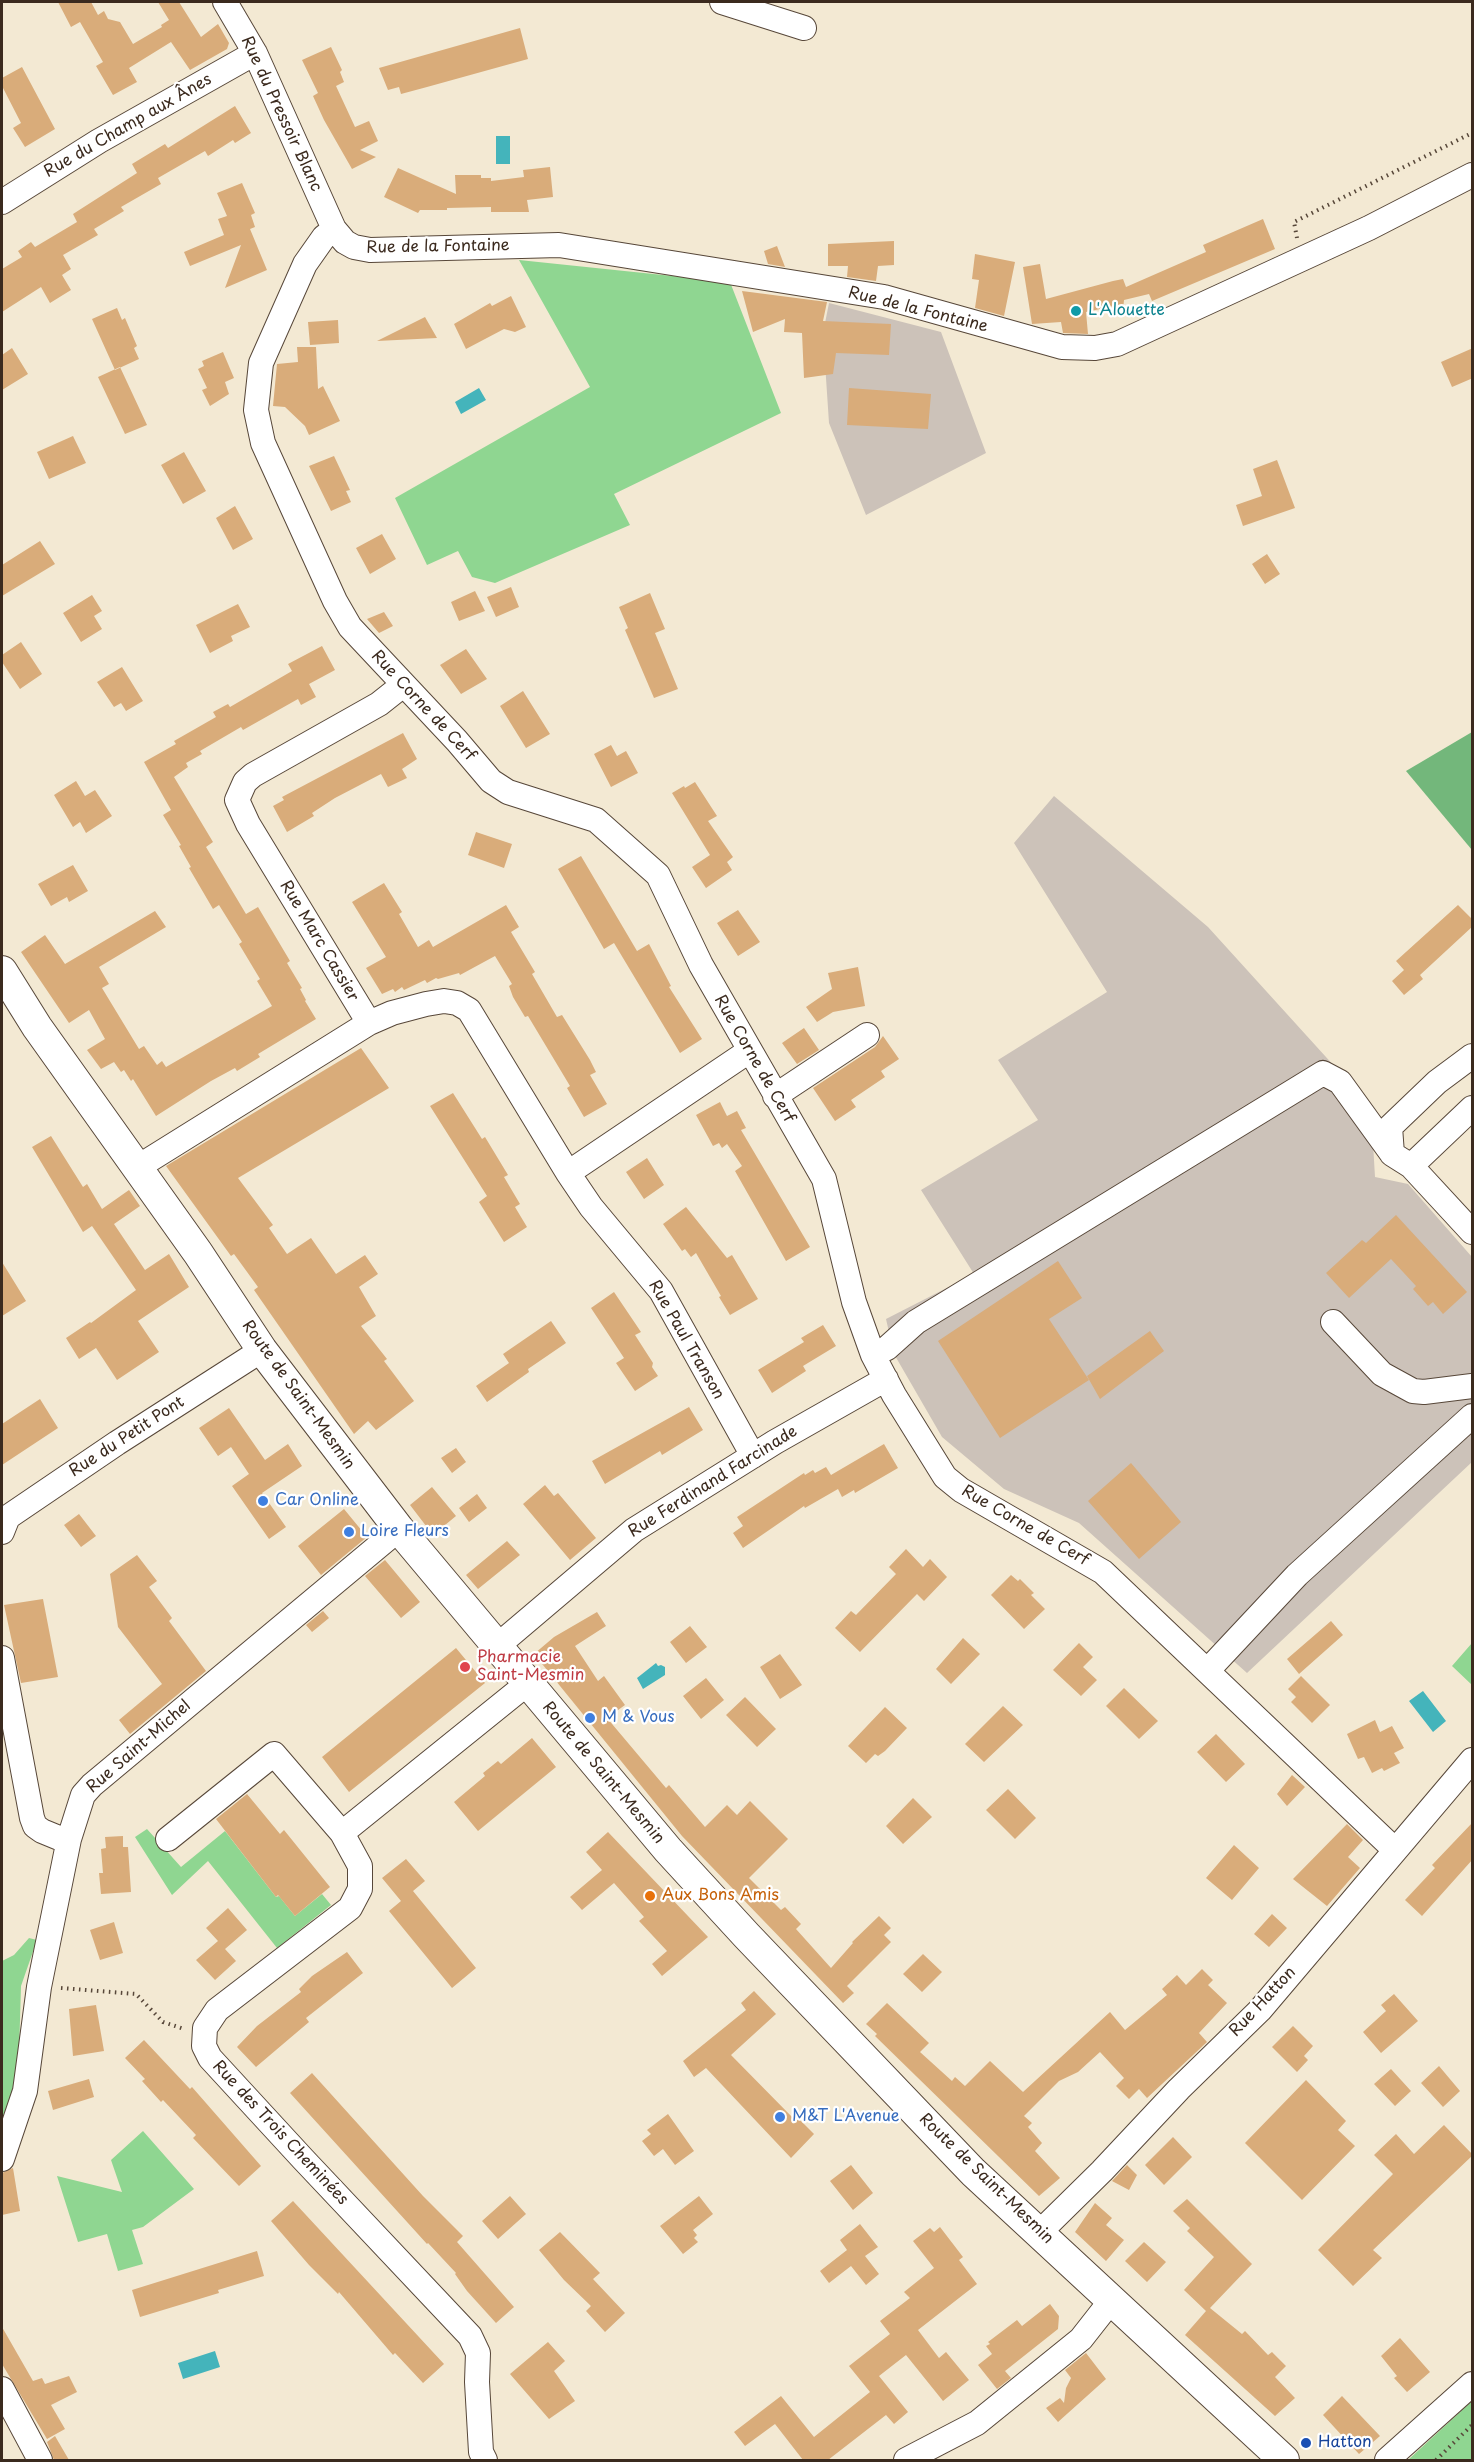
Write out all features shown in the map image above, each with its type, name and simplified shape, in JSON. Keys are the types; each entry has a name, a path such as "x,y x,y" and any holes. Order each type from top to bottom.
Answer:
{"main road":[{"name":"Route de Saint-Mesmin","path":"2,971 37,1027 138,1167 262,1350 399,1529 668,1850 973,2172 1040,2232 1110,2302 1173,2356 1284,2460"}],"street":[{"name":"Rue du Pressoir Blanc","path":"225,2 255,53 334,229"},
{"path":"722,2 804,28"},
{"name":"Rue du Champ aux Ânes","path":"2,201 99,141 255,53"},
{"name":"Rue de la Fontaine","path":"334,229 345,242 354,247 370,250 560,245 884,297 1062,347 1095,348 1117,344 1301,260 1473,175"},
{"name":"Rue Corne de Cerf","path":"334,229 324,237 305,264 261,363 256,410 263,443 335,601 350,627 499,788 596,820 658,875 701,965 824,1179 854,1302 873,1355 945,1477 961,1490 1103,1572 1395,1850"},
{"name":"Rue Marc Cassier","path":"369,1023 248,824 237,800 245,782 253,776 379,704 403,685"},
{"name":"Rue Paul Transon","path":"369,1023 392,1013 444,1001 457,1003 469,1010 591,1207 661,1291 753,1456"},
{"path":"138,1167 369,1023"},
{"path":"775,1096 867,1035"},
{"path":"568,1173 749,1051"},
{"path":"1401,1160 1390,1126 1437,1082 1473,1056"},
{"path":"873,1355 887,1348 916,1322 1323,1072 1340,1083 1401,1160 1473,1232"},
{"path":"1401,1160 1473,1108"},
{"path":"1333,1322 1382,1374 1413,1391 1424,1392 1473,1386"},
{"name":"Rue du Petit Pont","path":"4,1520 117,1443 262,1350"},
{"name":"Rue Ferdinand Farcinade","path":"496,1647 634,1530 753,1456 886,1379"},
{"path":"1208,1670 1298,1575 1473,1416"},
{"name":"Rue Saint-Michel","path":"2,2159 25,2091 39,1987 69,1839 83,1795 92,1785 399,1529"},
{"path":"2,1658 5,1694 35,1826 42,1832 69,1839"},
{"path":"342,1833 528,1683"},
{"path":"168,1839 274,1754 342,1833 360,1866 360,1889 350,1908 217,2010 205,2028 204,2035"},
{"name":"Rue Hatton","path":"1040,2232 1179,2089 1260,2010 1473,1760"},
{"name":"Rue des Trois Cheminées","path":"204,2035 204,2046 210,2058 470,2336 478,2354 477,2382 481,2452 485,2460"},
{"path":"906,2460 977,2422 1080,2339 1110,2302"},
{"path":"1387,2460 1473,2384"},
{"path":"2,2389 40,2460"}],"path":[{"path":"1301,260 1294,222 1473,132"},
{"path":"39,1987 136,1994 163,2022 204,2035"},
{"path":"1436,2460 1473,2425"}],"shaded area":[{"path":"829,303 941,332 986,453 866,515 829,423 823,333"},
{"path":"1054,796 1208,927 1355,1089 1373,1143 1375,1177 1408,1184 1472,1257 1472,1462 1247,1673 1079,1523 1004,1489 942,1437 894,1354 886,1319 974,1274 921,1190 1038,1120 998,1060 1107,992 1014,843"}],"green space":[{"path":"519,260 730,282 781,413 614,494 630,525 495,583 472,577 458,551 427,565 395,498 590,387"},
{"path":"1472,732 1472,850 1406,771"},
{"path":"1472,1643 1472,1685 1452,1666"},
{"path":"147,1829 181,1867 225,1831 276,1897 279,1896 295,1916 322,1894 331,1905 277,1948 208,1861 172,1895 135,1837"},
{"path":"29,1938 37,1940 21,1986 18,2088 2,2120 2,1961 14,1955"},
{"path":"143,2131 194,2189 143,2227 132,2230 143,2264 118,2271 107,2234 78,2242 57,2176 122,2192 111,2160"},
{"path":"1472,2401 1472,2460 1408,2460"}],"water":[{"path":"496,136 510,136 510,164 496,164"},
{"path":"479,388 486,400 461,414 455,402"},
{"path":"656,1663 658,1666 665,1667 665,1675 643,1689 637,1678"},
{"path":"1423,1691 1446,1721 1433,1732 1409,1701"},
{"path":"215,2351 220,2367 183,2379 178,2363"}],"building":[{"path":"58,2 91,2 98,15 104,11 108,19 120,22 133,44 162,27 161,25 169,20 158,2 179,2 201,37 218,24 229,43 227,49 190,70 171,42 129,68 137,82 113,95 96,66 103,62 80,22 71,27"},
{"path":"520,28 528,59 401,94 399,87 388,90 379,68"},
{"path":"331,47 342,70 340,72 344,82 336,86 355,127 369,121 378,141 360,150 376,157 352,169 324,120 313,96 318,93 302,60"},
{"path":"22,67 55,129 25,147 13,128 21,123 2,86 2,78"},
{"path":"235,106 251,133 235,143 233,140 208,156 205,151 158,178 161,184 121,207 124,211 94,229 98,235 63,255 71,269 62,275 71,290 50,303 41,287 2,312 2,269 22,257 18,251 31,242 35,247 77,222 73,214 137,173 132,164 165,144 168,148"},
{"path":"550,167 553,197 527,200 529,212 491,212 491,207 420,210 418,213 384,197 398,168 456,194 455,175 481,175 481,178 491,178 491,181 524,177 523,170"},
{"path":"242,183 255,213 251,215 255,227 250,229 267,270 225,288 241,245 190,266 184,252 224,235 218,219 227,216 217,193"},
{"path":"1263,219 1275,249 1152,301 1149,294 1124,300 1123,311 1114,306 1086,312 1088,334 1063,333 1061,322 1032,324 1023,267 1040,264 1046,299 1123,279 1126,287 1206,252 1203,245"},
{"path":"894,241 894,265 878,266 876,281 847,277 848,266 828,266 828,244"},
{"path":"777,246 785,267 768,264 764,251"},
{"path":"975,254 1015,262 1004,316 975,308 979,280 972,279"},
{"path":"742,291 827,302 823,321 891,324 889,355 836,353 833,374 804,378 802,333 784,332 785,319 753,332"},
{"path":"511,296 526,327 515,332 504,329 466,349 454,324 490,303 492,306"},
{"path":"117,308 122,320 125,318 137,346 134,348 139,359 115,370 92,319"},
{"path":"425,317 437,338 377,341"},
{"path":"338,320 339,343 310,345 308,322"},
{"path":"297,347 316,347 318,389 323,386 340,421 309,435 305,426 285,407 273,406 277,364 298,362"},
{"path":"12,348 28,374 2,390 2,355"},
{"path":"1473,348 1473,378 1452,387 1441,362"},
{"path":"223,352 234,378 225,382 229,394 210,406 202,390 207,388 198,369 204,366 202,361"},
{"path":"120,367 147,425 125,434 98,377"},
{"path":"849,388 931,394 928,429 847,425"},
{"path":"73,436 86,463 49,479 37,452"},
{"path":"184,452 206,491 183,504 161,465"},
{"path":"334,456 350,490 346,491 351,502 331,511 309,466"},
{"path":"1277,460 1295,508 1243,526 1236,505 1262,496 1253,469"},
{"path":"235,506 253,539 233,550 216,518"},
{"path":"382,534 396,559 370,574 356,548"},
{"path":"40,541 55,564 2,596 2,565"},
{"path":"1267,554 1280,574 1265,584 1252,564"},
{"path":"511,587 519,607 496,617 487,597"},
{"path":"475,591 485,611 459,621 451,602"},
{"path":"650,593 665,629 655,633 678,689 654,698 625,630 628,628 619,607"},
{"path":"92,595 102,611 94,616 102,629 81,642 63,613"},
{"path":"238,604 250,627 231,636 233,641 210,653 196,625"},
{"path":"384,612 393,626 379,633 367,619"},
{"path":"21,642 42,674 20,689 2,662 2,655"},
{"path":"322,646 335,670 309,684 316,697 301,705 298,699 243,730 241,727 200,751 202,754 186,763 188,767 174,777 213,842 206,847 246,914 258,907 290,961 287,963 302,988 300,989 305,1001 316,1019 258,1054 260,1057 237,1071 235,1068 211,1081 156,1116 133,1079 131,1081 124,1070 121,1072 114,1062 101,1069 87,1050 105,1039 89,1010 69,1023 21,952 45,935 65,964 155,911 166,927 99,967 109,984 102,988 139,1049 144,1046 157,1065 162,1061 166,1067 272,1006 257,981 260,979 239,944 242,942 219,905 213,909 189,868 191,867 179,846 181,845 163,815 171,810 144,762 176,744 174,741 216,717 213,712 228,704 230,707 292,671 288,664"},
{"path":"466,649 487,679 461,694 440,665"},
{"path":"122,667 143,701 126,711 121,703 114,707 97,682"},
{"path":"523,691 550,734 526,748 500,706"},
{"path":"403,733 417,759 402,769 407,778 388,787 381,774 335,798 312,813 314,816 287,832 273,806 284,800 282,797"},
{"path":"611,745 617,756 626,751 638,773 611,787 594,754"},
{"path":"76,781 85,796 95,790 112,816 86,833 80,822 73,827 54,795"},
{"path":"695,782 717,816 708,821 733,857 727,862 732,870 706,888 692,867 710,855 672,793"},
{"path":"476,832 512,844 504,868 468,855"},
{"path":"581,856 637,951 649,944 671,986 669,987 702,1039 680,1053 614,943 604,949 558,869"},
{"path":"73,865 88,891 69,902 67,897 51,906 38,884"},
{"path":"384,883 402,912 399,914 418,947 429,940 433,947 506,905 519,927 511,932 535,972 532,974 557,1017 562,1015 590,1060 596,1072 590,1075 607,1104 584,1117 567,1088 570,1086 528,1016 525,1017 513,997 509,986 512,984 495,956 460,975 459,973 436,978 427,983 425,980 404,990 402,987 395,992 393,989 382,994 366,968 386,957 352,902"},
{"path":"1458,905 1473,920 1473,926 1420,975 1423,979 1404,995 1392,981 1404,970 1396,961"},
{"path":"738,910 760,942 738,956 717,923"},
{"path":"858,967 865,1006 833,1012 817,1022 806,1007 832,989 828,973"},
{"path":"804,1028 819,1050 797,1064 782,1043"},
{"path":"883,1036 899,1059 881,1071 885,1077 851,1100 856,1107 835,1121 813,1088 875,1047"},
{"path":"361,1048 389,1088 238,1178 273,1225 269,1228 287,1254 311,1238 336,1274 365,1255 378,1274 359,1287 376,1316 361,1326 387,1359 384,1361 414,1401 376,1430 368,1421 354,1434 254,1290 258,1287 234,1254 231,1256 166,1166"},
{"path":"453,1093 482,1139 485,1137 508,1175 504,1177 520,1204 515,1207 527,1227 504,1242 479,1202 487,1196 430,1106"},
{"path":"720,1102 727,1116 737,1111 746,1128 741,1130 810,1247 786,1261 735,1171 742,1166 727,1144 722,1148 719,1143 713,1146 696,1115"},
{"path":"51,1136 83,1187 87,1184 102,1209 129,1190 140,1206 114,1224 145,1270 169,1254 189,1287 138,1321 159,1352 117,1380 96,1348 79,1359 66,1338 136,1290 92,1226 83,1232 32,1147"},
{"path":"647,1158 664,1185 644,1199 626,1172"},
{"path":"686,1207 727,1258 732,1255 758,1299 730,1315 696,1253 691,1257 685,1249 682,1251 663,1224"},
{"path":"1396,1215 1467,1292 1443,1314 1433,1302 1428,1306 1413,1289 1416,1286 1391,1259 1349,1298 1326,1273 1362,1240 1366,1243"},
{"path":"1058,1261 1082,1298 1049,1319 1089,1380 1000,1438 938,1341"},
{"path":"2,1262 26,1301 2,1316"},
{"path":"614,1292 641,1332 635,1335 653,1363 652,1367 658,1376 635,1391 616,1363 624,1358 591,1308"},
{"path":"551,1321 566,1343 528,1369 529,1372 487,1402 476,1386 509,1363 503,1354"},
{"path":"823,1325 836,1346 803,1366 806,1371 772,1393 758,1370 804,1342 801,1338"},
{"path":"1150,1331 1164,1351 1100,1399 1087,1376"},
{"path":"40,1399 58,1428 2,1465 2,1424"},
{"path":"689,1407 703,1430 662,1455 660,1451 605,1484 592,1461"},
{"path":"229,1408 265,1460 288,1444 302,1466 262,1493 286,1527 269,1539 232,1486 249,1474 231,1447 218,1456 199,1428"},
{"path":"884,1444 898,1468 855,1493 854,1490 842,1497 838,1489 805,1508 804,1506 743,1548 733,1533 743,1526 737,1517 804,1473 805,1475 813,1470 815,1473 826,1467 831,1475"},
{"path":"456,1448 466,1462 452,1473 441,1458"},
{"path":"1131,1463 1181,1522 1139,1559 1088,1501"},
{"path":"545,1485 554,1496 558,1493 596,1538 570,1560 523,1504"},
{"path":"432,1487 456,1516 433,1535 410,1505"},
{"path":"477,1494 487,1508 469,1522 459,1508"},
{"path":"344,1509 367,1537 321,1575 298,1546"},
{"path":"79,1514 96,1536 81,1547 64,1525"},
{"path":"507,1541 520,1555 478,1589 466,1575"},
{"path":"906,1549 923,1567 930,1559 947,1577 924,1601 917,1594 860,1652 835,1628 851,1611 856,1615 896,1574 889,1567"},
{"path":"137,1555 157,1581 149,1587 172,1618 169,1621 206,1671 130,1734 119,1720 162,1684 118,1627 110,1574"},
{"path":"385,1560 420,1602 401,1618 365,1576"},
{"path":"1011,1575 1018,1581 1020,1579 1034,1593 1031,1595 1045,1609 1024,1629 991,1595"},
{"path":"43,1599 58,1677 21,1683 4,1605"},
{"path":"323,1611 329,1618 312,1632 306,1625"},
{"path":"597,1612 606,1626 575,1646 598,1681 604,1676 625,1705 607,1718 666,1788 669,1785 705,1827 727,1805 737,1815 750,1801 788,1839 749,1878 781,1910 785,1907 801,1924 796,1929 831,1968 852,1942 879,1916 891,1928 884,1935 891,1942 847,1986 854,1993 843,2003 682,1836 534,1654 554,1637"},
{"path":"1331,1621 1343,1635 1299,1674 1287,1659"},
{"path":"690,1626 707,1647 686,1663 670,1642"},
{"path":"963,1638 980,1654 951,1684 936,1669"},
{"path":"1079,1643 1093,1657 1083,1667 1097,1680 1081,1696 1053,1670"},
{"path":"456,1648 485,1683 349,1792 322,1757"},
{"path":"780,1654 802,1685 780,1699 760,1667"},
{"path":"1301,1676 1330,1705 1312,1723 1291,1702 1296,1697 1288,1689"},
{"path":"706,1678 724,1700 701,1719 683,1696"},
{"path":"1124,1688 1158,1721 1139,1739 1106,1706"},
{"path":"745,1697 776,1729 757,1747 726,1715"},
{"path":"1003,1706 1023,1725 984,1762 965,1744"},
{"path":"885,1707 907,1728 885,1751 878,1756 875,1754 866,1763 848,1746"},
{"path":"1375,1720 1380,1732 1392,1726 1404,1748 1394,1753 1400,1763 1384,1771 1382,1768 1372,1773 1364,1757 1358,1759 1347,1734"},
{"path":"1216,1734 1245,1764 1226,1782 1197,1752"},
{"path":"532,1738 556,1767 478,1831 454,1802 485,1776 483,1773 498,1761 501,1764"},
{"path":"1292,1775 1305,1787 1287,1806 1277,1794"},
{"path":"1008,1789 1036,1818 1015,1839 986,1810"},
{"path":"247,1794 280,1834 284,1830 330,1887 295,1916 278,1895 276,1897 216,1819"},
{"path":"913,1798 932,1817 903,1844 886,1826"},
{"path":"1473,1822 1473,1859 1422,1916 1405,1900 1435,1868 1432,1865"},
{"path":"1347,1824 1363,1840 1348,1857 1360,1868 1327,1906 1293,1879"},
{"path":"608,1832 708,1937 662,1976 652,1964 667,1951 639,1921 644,1917 614,1883 582,1910 570,1897 602,1870 586,1852"},
{"path":"123,1836 123,1847 128,1847 131,1892 101,1894 99,1873 103,1873 101,1849 106,1848 105,1837"},
{"path":"1234,1845 1259,1868 1232,1900 1206,1878"},
{"path":"406,1859 425,1881 413,1891 476,1968 452,1988 389,1911 401,1901 382,1878"},
{"path":"228,1908 247,1930 225,1949 236,1961 215,1980 196,1960 218,1941 206,1928"},
{"path":"1272,1914 1287,1928 1269,1947 1254,1934"},
{"path":"114,1922 123,1953 100,1960 90,1930"},
{"path":"347,1952 363,1973 306,2018 309,2022 256,2067 237,2047 257,2026 301,1992 299,1989 312,1976"},
{"path":"923,1954 942,1972 922,1992 903,1974"},
{"path":"1202,1969 1213,1980 1208,1985 1227,2003 1199,2033 1207,2042 1147,2098 1139,2089 1129,2099 1116,2086 1124,2078 1100,2052 1078,2072 1059,2081 1024,2116 1032,2123 1028,2127 1042,2143 1035,2151 1060,2178 1039,2196 875,2036 877,2034 866,2024 887,2003 929,2043 920,2052 952,2081 955,2077 965,2086 990,2061 1023,2092 1110,2012 1125,2030 1167,1995 1162,1989 1177,1975 1186,1985"},
{"path":"754,1991 776,2014 731,2055 793,2118 796,2116 814,2134 791,2158 706,2068 694,2077 683,2061 746,2010 741,2003"},
{"path":"1394,1994 1418,2021 1381,2053 1363,2032 1386,2011 1381,2005"},
{"path":"96,2005 104,2051 73,2056 69,2009"},
{"path":"1293,2026 1313,2046 1304,2056 1308,2060 1297,2072 1272,2047"},
{"path":"144,2040 190,2089 192,2087 261,2166 239,2186 193,2138 196,2135 142,2081 145,2079 125,2058"},
{"path":"1439,2066 1460,2091 1443,2107 1421,2083"},
{"path":"1391,2069 1411,2091 1395,2106 1374,2084"},
{"path":"312,2073 423,2196 463,2236 457,2242 514,2307 496,2323 467,2291 456,2273 290,2093"},
{"path":"89,2079 94,2097 53,2110 48,2091"},
{"path":"1306,2080 1346,2121 1338,2130 1355,2146 1302,2200 1245,2143"},
{"path":"668,2114 694,2151 675,2165 663,2149 654,2156 642,2141 651,2134 647,2130"},
{"path":"1444,2125 1473,2155 1373,2250 1382,2258 1353,2286 1318,2250 1393,2174 1374,2155 1396,2134 1414,2154"},
{"path":"1173,2137 1192,2157 1164,2185 1145,2165"},
{"path":"851,2165 873,2193 853,2210 830,2181"},
{"path":"1127,2165 1137,2175 1129,2190 1112,2181"},
{"path":"13,2168 20,2211 2,2215 2,2173"},
{"path":"510,2196 526,2214 498,2239 482,2221"},
{"path":"699,2196 713,2214 693,2230 697,2235 694,2238 698,2242 683,2254 660,2226"},
{"path":"1187,2199 1252,2264 1210,2308 1242,2334 1245,2331 1268,2355 1272,2352 1286,2366 1275,2377 1295,2398 1275,2416 1185,2335 1206,2311 1184,2290 1214,2257 1187,2231 1190,2228 1173,2211"},
{"path":"293,2201 444,2364 423,2383 395,2353 393,2355 339,2292 338,2294 309,2265 271,2221"},
{"path":"1095,2203 1112,2218 1106,2225 1124,2240 1106,2261 1075,2232"},
{"path":"860,2224 878,2247 865,2256 879,2274 866,2285 851,2266 829,2283 820,2271 847,2250 840,2240"},
{"path":"940,2227 963,2257 959,2260 977,2284 918,2330 939,2358 946,2352 969,2380 943,2401 906,2355 879,2376 908,2412 894,2424 886,2415 828,2460 803,2460 775,2424 745,2446 734,2432 781,2396 814,2437 870,2392 849,2366 890,2334 880,2321 910,2298 904,2292 934,2268 913,2241 930,2228 934,2232"},
{"path":"560,2232 600,2273 593,2279 625,2313 605,2332 586,2311 591,2306 564,2280 539,2250"},
{"path":"1144,2242 1166,2262 1147,2282 1125,2261"},
{"path":"257,2251 264,2276 218,2290 219,2293 140,2317 132,2290"},
{"path":"1050,2304 1059,2316 1058,2329 1005,2371 1011,2378 997,2389 978,2365 992,2354 986,2346 990,2344 988,2342 1017,2320 1022,2326"},
{"path":"2,2327 33,2381 42,2378 45,2384 69,2376 77,2392 51,2405 65,2429 47,2439 2,2364"},
{"path":"1400,2338 1430,2372 1407,2392 1394,2378 1397,2376 1381,2356"},
{"path":"548,2342 565,2361 554,2371 575,2401 549,2419 510,2374"},
{"path":"1086,2353 1106,2379 1058,2422 1046,2408 1060,2398 1064,2403 1066,2388 1071,2378 1065,2370"},
{"path":"1342,2396 1380,2436 1359,2454 1323,2415"},
{"path":"55,2436 69,2460 54,2460 47,2442"}],"place":[{"name":"L'Alouette","path":"1076,311"},
{"name":"Car Online","path":"263,1501"},
{"name":"Loire Fleurs","path":"349,1532"},
{"name":"Pharmacie Saint-Mesmin","path":"465,1667"},
{"name":"M & Vous","path":"590,1718"},
{"name":"Aux Bons Amis","path":"650,1896"},
{"name":"M&T L'Avenue","path":"780,2117"},
{"name":"Hatton","path":"1306,2443"}]}
